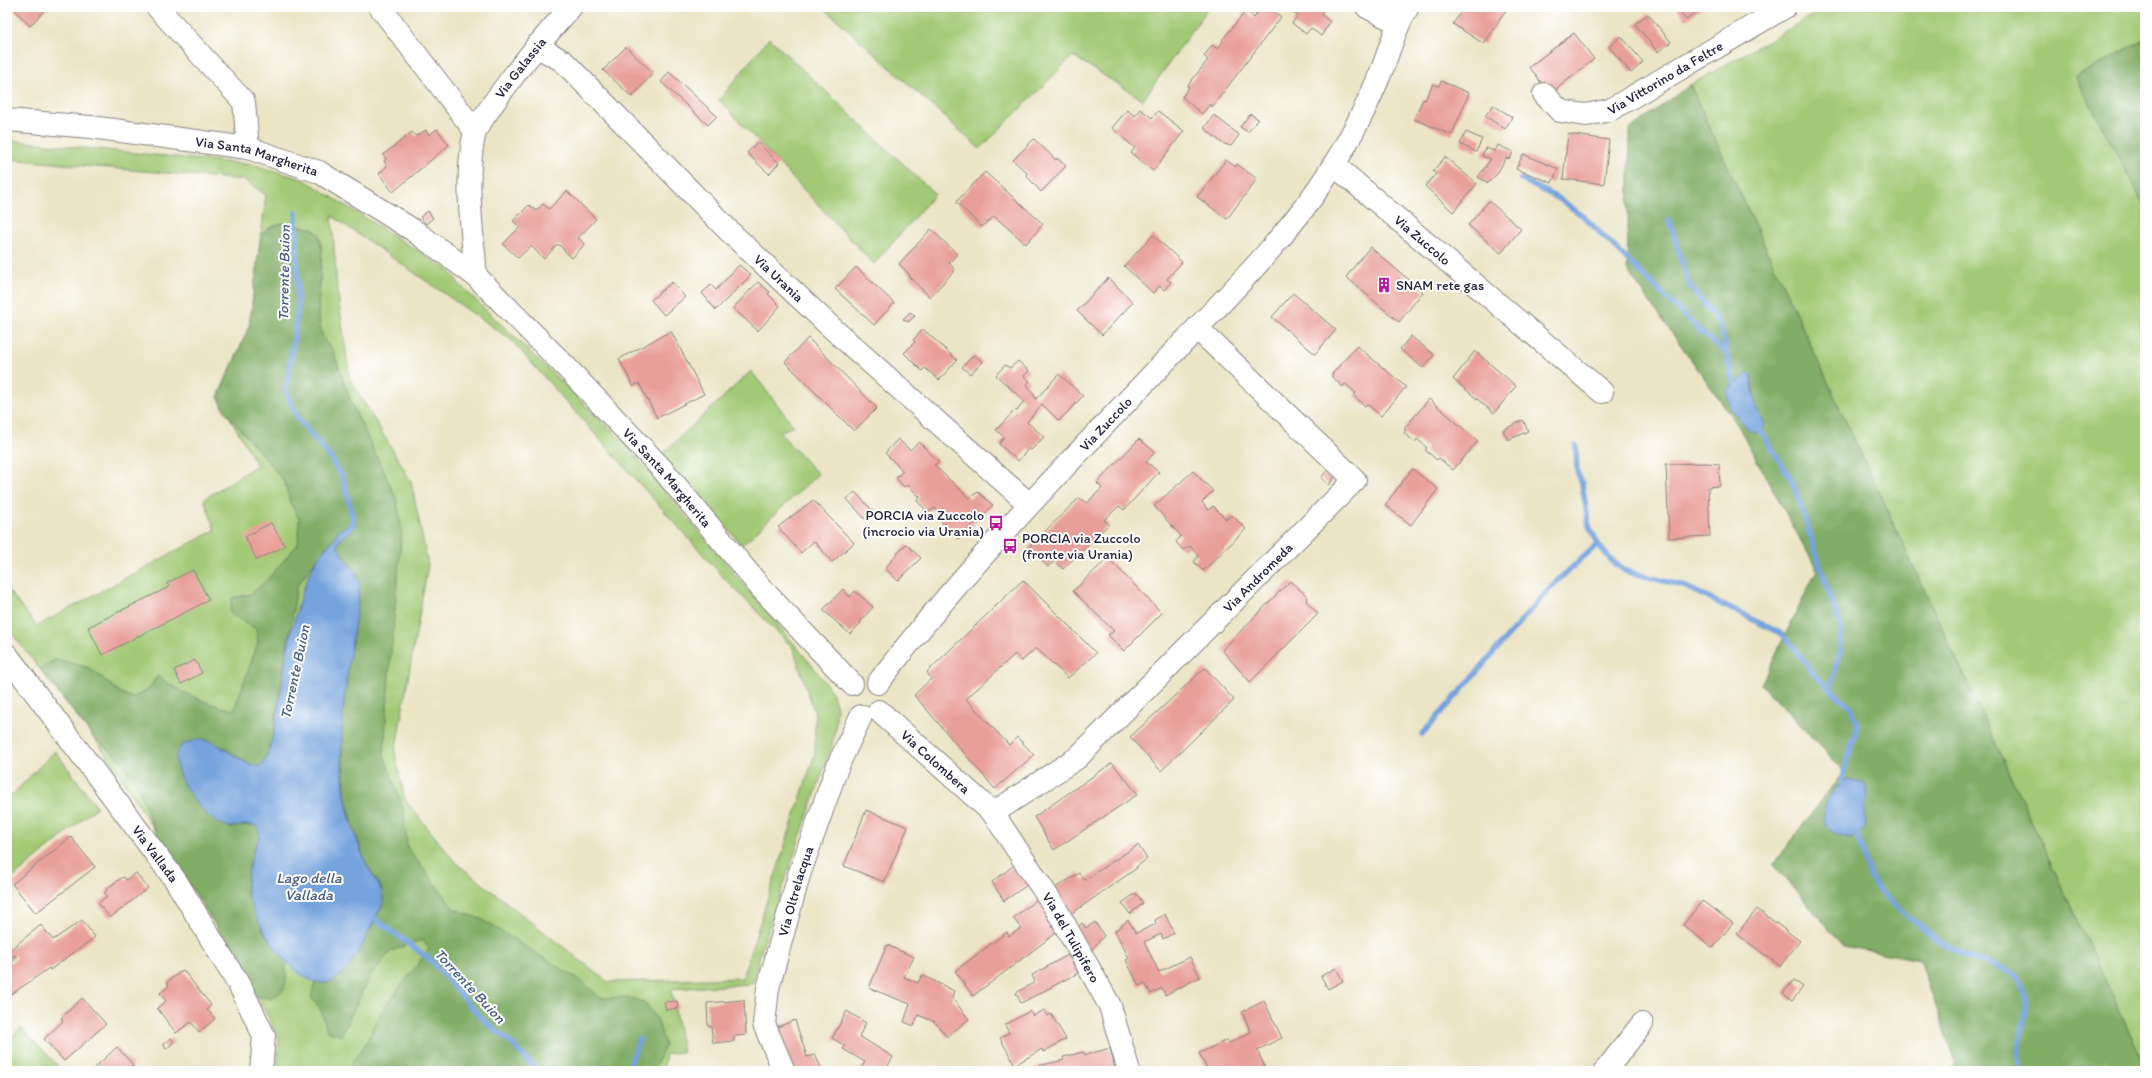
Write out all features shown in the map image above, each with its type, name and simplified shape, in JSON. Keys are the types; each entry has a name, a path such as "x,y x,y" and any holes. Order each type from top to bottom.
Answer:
{"street":[{"path":"157,7 244,102 248,148"},
{"path":"380,7 475,131 469,156 469,193 476,276"},
{"name":"Via Galassia","path":"475,131 497,96 536,46 571,7"},
{"path":"1367,7 1403,15"},
{"name":"Via Vittorino da Feltre","path":"1544,94 1560,111 1586,115 1610,110 1780,8"},
{"name":"Via Zuccolo","path":"878,683 916,633 1029,504 1197,328 1267,252 1309,201 1334,165 1379,77 1403,15"},
{"name":"Via Urania","path":"536,46 563,61 730,232 833,329 1029,504"},
{"name":"Via Santa Margherita","path":"7,120 91,127 248,148 319,172 413,230 476,276 663,470 762,588 852,684"},
{"name":"Via Zuccolo","path":"1334,165 1602,392"},
{"name":"Via Andromeda","path":"993,814 1077,758 1355,480 1197,328"},
{"name":"Via Vallada","path":"7,655 176,881 188,900 242,990 264,1036 261,1071"},
{"path":"866,678 878,683 883,690 885,698 870,713 855,713 848,704 847,696 852,684 866,678"},
{"name":"Via Colombera","path":"870,713 993,814"},
{"name":"Via Oltrelacqua","path":"784,1071 764,1024 768,988 799,875 838,765 870,713"},
{"name":"Via del Tulipifero","path":"993,814 1056,909 1110,1006 1129,1071"},
{"path":"1605,1071 1642,1024"}],"green space":[{"path":"823,7 1209,7 1143,100 1073,56 980,149"},
{"path":"1827,7 2145,7 2145,39 2076,77 2145,207 2145,1066 1690,85"},
{"path":"769,38 935,194 874,264 719,100"},
{"path":"2145,39 2145,207 2076,77"},
{"path":"1690,85 2145,1066 2145,1071 1950,1071 1955,1063 1920,960 1843,946 1773,864 1844,771 1761,684 1817,570 1737,424 1627,270 1630,129"},
{"path":"7,140 255,165 305,180 450,271 458,283 621,439 811,664 832,692 837,708 835,731 831,748 762,947 752,984 671,989 683,1052 666,1054 663,1071 277,1071 279,1038 240,964 106,754 7,627 7,589 37,626 215,530 204,499 257,465 218,397 249,327 266,195 244,180 7,159","holes":["332,216 510,339 724,578 793,648 815,714 815,753 742,978 608,982 456,863 405,800 395,753 428,565 411,481 350,379 337,289","339,551 357,572 307,978 286,961 265,934 262,766 269,751"]},
{"path":"282,223 311,228 319,234 322,251 318,315 323,338 333,351 352,404 396,498 402,529 389,675 384,755 404,811 407,847 454,909 481,919 583,982 600,998 627,997 645,1002 658,1021 665,1046 653,1071 346,1071 367,1041 380,1013 430,948 422,940 391,951 370,976 341,1036 327,1031 321,1010 311,997 315,982 326,983 342,974 360,947 383,904 381,887 365,862 346,800 341,738 342,706 358,602 357,572 339,551 337,543 356,526 338,531 334,541 325,548 297,586 272,741 262,766 254,767 223,747 184,784 209,816 231,827 253,825 258,827 260,836 253,851 247,890 249,900 265,934 286,961 286,982 284,989 271,999 256,996 240,964 153,827 139,789 127,769 113,753 95,739 40,669 56,659 90,668 121,693 132,698 149,689 157,676 194,697 214,705 234,710 258,643 256,629 230,614 232,598 251,594 266,581 298,544 299,519 290,502 284,481 225,411 218,397 249,327 261,235 269,228"},
{"path":"751,371 794,426 779,432 818,474 742,545 661,455"},
{"path":"55,751 97,807 7,883 7,800"},
{"path":"21,1028 63,1071 7,1071 7,1041"}],"water":[{"path":"1748,373 1751,375 1756,408 1765,423 1763,429 1756,433 1747,428 1731,409 1726,391"},
{"name":"Lago della Vallada","path":"354,521 356,526 337,543 341,553 355,572 360,583 345,691 342,744 343,772 346,800 354,832 366,863 380,888 383,904 350,965 334,980 321,983 307,978 293,968 268,937 251,904 247,892 247,878 252,855 260,836 258,827 248,825 229,827 220,824 210,817 203,811 188,791 177,768 176,758 179,749 187,743 196,740 205,740 220,746 241,760 255,766 262,766 269,751 277,717 287,648 304,587 315,562 336,536 338,531"},
{"path":"1848,780 1865,784 1867,793 1865,807 1866,827 1853,838 1835,834 1827,827 1824,821 1825,807 1832,793 1837,787"}],"building":[{"path":"12,7 48,7 30,26"},
{"path":"679,7 689,7 685,12"},
{"path":"1249,7 1270,7 1281,17 1212,107 1210,104 1202,114 1182,97 1189,87 1187,86 1208,60 1204,56 1212,45 1218,49 1223,41 1222,40 1246,11 1254,18 1257,13"},
{"path":"1294,7 1326,7 1321,14 1330,22 1321,36 1311,28 1306,34 1292,23 1298,16 1291,11"},
{"path":"1464,7 1508,7 1484,44 1453,24"},
{"path":"1676,7 1703,7 1686,20"},
{"path":"1648,14 1671,42 1658,52 1635,24"},
{"path":"1574,33 1594,59 1550,94 1529,67"},
{"path":"1621,36 1643,62 1631,73 1609,47"},
{"path":"626,47 653,73 632,97 603,70"},
{"path":"669,72 717,116 708,125 661,82"},
{"path":"1441,81 1469,93 1452,135 1414,119 1423,99 1425,100 1433,84 1439,86"},
{"path":"1493,105 1512,117 1505,129 1485,116"},
{"path":"1140,109 1152,118 1158,111 1184,131 1153,171 1131,153 1135,148 1112,128 1127,110 1135,116"},
{"path":"1250,114 1258,119 1248,132 1240,127"},
{"path":"1214,115 1239,135 1231,146 1222,143 1204,128"},
{"path":"437,129 449,145 393,192 379,174 387,166 384,161 386,159 383,155 412,132 416,136 426,130 429,135"},
{"path":"1466,132 1482,139 1476,152 1460,144"},
{"path":"1568,134 1609,140 1604,184 1563,179"},
{"path":"1034,139 1056,160 1057,158 1066,166 1041,192 1026,175 1027,173 1013,160"},
{"path":"757,142 779,163 769,174 747,153"},
{"path":"1498,145 1513,152 1510,159 1506,158 1497,174 1488,183 1478,177 1491,159 1482,156 1485,148 1495,151"},
{"path":"1523,154 1558,169 1552,183 1516,169"},
{"path":"1445,157 1477,184 1453,212 1425,186 1436,174 1433,171"},
{"path":"1226,160 1236,167 1237,164 1257,179 1227,219 1197,197"},
{"path":"985,172 1043,224 1026,244 994,216 982,227 956,202"},
{"path":"567,191 596,219 578,238 585,244 572,258 558,244 544,259 531,246 518,258 503,244 520,227 513,221 529,205 536,211 543,204 549,209"},
{"path":"1489,201 1521,229 1501,253 1468,225"},
{"path":"428,211 433,218 426,224 420,217"},
{"path":"931,229 957,254 949,263 955,270 930,297 909,277 910,275 899,264"},
{"path":"1153,235 1182,262 1167,279 1171,282 1164,290 1159,286 1153,293 1124,266"},
{"name":"SNAM rete gas","path":"1370,247 1423,292 1399,322 1346,277"},
{"path":"739,265 751,275 716,310 702,293 711,285 716,290"},
{"path":"856,267 894,303 874,325 835,289"},
{"path":"1108,278 1133,302 1102,335 1077,311"},
{"path":"672,282 685,297 664,315 651,300"},
{"path":"758,282 770,292 768,294 780,306 758,331 733,308"},
{"path":"1293,293 1336,330 1315,354 1272,317"},
{"path":"910,312 915,316 908,322 903,319"},
{"path":"923,329 957,360 939,380 925,368 922,371 904,353 915,342 913,340"},
{"path":"671,331 704,394 657,418 639,383 633,386 619,359"},
{"path":"1411,336 1434,355 1423,368 1400,349"},
{"path":"808,338 877,408 854,431 785,362"},
{"path":"1357,346 1406,387 1381,416 1367,404 1365,406 1354,396 1356,393 1345,384 1343,387 1332,377 1332,374"},
{"path":"1475,351 1516,386 1494,413 1453,379"},
{"path":"974,355 983,362 970,374 962,367"},
{"path":"1018,361 1029,371 1024,376 1030,381 1027,384 1036,399 1059,374 1083,396 1059,421 1042,404 1027,422 1044,437 1031,450 1029,448 1018,461 999,444 1004,437 996,430 1015,410 1017,411 1024,401 996,375 1005,365 1010,368"},
{"path":"1429,399 1478,441 1453,470 1439,458 1437,460 1425,450 1427,448 1417,439 1415,442 1404,433 1406,430 1404,429"},
{"path":"1523,420 1528,431 1508,440 1503,430"},
{"path":"898,439 910,450 919,442 939,462 934,465 969,498 978,492 993,505 958,539 941,521 944,517 935,508 928,512 917,501 920,497 908,485 904,487 896,478 903,471 885,453"},
{"path":"1139,439 1155,452 1146,462 1159,472 1124,510 1119,506 1104,520 1109,524 1063,569 1054,561 1048,567 1028,548 1079,498 1087,503 1102,488 1097,483"},
{"path":"1666,464 1719,464 1720,486 1708,487 1710,536 1669,538"},
{"path":"1328,469 1336,475 1329,485 1321,478"},
{"path":"1412,469 1438,489 1411,525 1385,505"},
{"path":"1193,471 1213,491 1202,502 1208,510 1213,506 1226,519 1232,515 1246,529 1203,571 1194,562 1198,556 1190,546 1183,550 1176,542 1181,536 1154,506"},
{"path":"855,492 873,511 865,519 847,499"},
{"path":"813,500 854,543 832,562 814,541 801,553 778,527"},
{"path":"271,523 285,546 257,560 245,537"},
{"path":"906,544 921,558 898,581 885,568"},
{"path":"1108,558 1162,613 1124,651 1108,635 1114,631 1073,591"},
{"path":"193,570 209,600 102,655 88,627 169,587 167,583"},
{"path":"1023,580 1096,653 1068,678 1036,648 1022,661 1015,654 966,699 1009,745 1017,737 1034,755 995,789 914,695 931,679 927,672"},
{"path":"1290,581 1308,597 1306,601 1318,614 1250,682 1222,650"},
{"path":"843,589 850,597 855,591 873,607 860,622 861,623 850,634 823,610"},
{"path":"195,660 202,673 181,684 174,670"},
{"path":"1205,668 1234,700 1161,771 1130,737"},
{"path":"1112,763 1138,794 1054,850 1034,817"},
{"path":"866,810 908,827 884,882 844,866"},
{"path":"71,837 95,867 36,913 12,884"},
{"path":"1138,845 1147,859 1136,867 1137,868 1068,916 1050,891 1079,873 1084,880"},
{"path":"1017,863 1030,883 1004,901 992,882"},
{"path":"136,873 148,888 110,918 98,903 107,896 105,893 108,888 121,878 124,877 126,880"},
{"path":"1136,893 1143,903 1130,914 1122,903"},
{"path":"1039,898 1050,912 1046,915 1056,933 973,996 955,971 1007,932 1009,936 1021,928 1013,918"},
{"path":"1702,901 1733,923 1713,948 1683,925"},
{"path":"1757,909 1800,941 1780,966 1737,934"},
{"path":"1165,914 1174,933 1163,939 1161,934 1144,942 1159,972 1190,957 1200,977 1165,995 1162,988 1151,994 1145,983 1139,986 1126,960 1129,958 1115,931 1128,920 1136,933 1156,924 1155,920"},
{"path":"82,920 95,937 50,970 49,968 9,996 7,993 7,965 17,958 15,955 7,961 7,952 41,925 53,940"},
{"path":"1095,922 1104,936 1089,952 1076,929 1082,923 1086,928"},
{"path":"887,945 914,957 904,977 918,983 922,975 954,991 952,998 969,1019 947,1037 935,1022 918,1015 914,1026 904,1022 910,1004 869,988"},
{"path":"1068,955 1078,973 1021,1003 1016,993 1035,982 1032,975"},
{"path":"1336,968 1343,981 1328,989 1321,976"},
{"path":"183,970 211,1005 207,1009 215,1019 199,1032 191,1022 176,1033 157,1008 166,1001 160,993 169,986 167,982"},
{"path":"1794,980 1803,987 1792,1001 1783,993"},
{"path":"82,998 106,1024 64,1061 44,1039 63,1021 61,1018"},
{"path":"744,1000 746,1035 734,1036 734,1041 713,1043 711,1026 708,1026 707,1003"},
{"path":"677,1001 678,1008 666,1010 664,1002"},
{"path":"1264,1001 1282,1038 1257,1050 1265,1067 1257,1071 1208,1071 1199,1053 1227,1040 1229,1043 1251,1032 1242,1012"},
{"path":"1044,1010 1048,1016 1051,1014 1066,1039 1043,1052 1042,1049 1015,1065 1000,1038 1009,1033 1005,1025 1030,1011 1033,1016"},
{"path":"847,1011 866,1023 859,1036 893,1057 885,1071 859,1071 865,1062 843,1049 845,1046 832,1038"},
{"path":"795,1020 807,1057 815,1055 823,1071 790,1071 777,1027"},
{"path":"171,1038 174,1042 166,1049 163,1044"},
{"path":"117,1047 133,1065 131,1066 136,1071 91,1071"},
{"path":"1110,1048 1115,1068 1103,1071 1034,1071 1033,1067 1064,1060 1063,1057 1084,1052 1085,1055"}],"waterway":[{"path":"1521,179 1561,200 1583,216 1702,333 1726,353"},
{"name":"Torrente Buion","path":"296,212 298,308 286,390 297,417 330,457 342,476 354,521 350,526"},
{"path":"1669,220 1688,282 1719,324 1731,373 1738,389"},
{"path":"1757,425 1793,482 1840,626 1841,646 1830,689 1851,707 1858,724 1841,782 1844,788"},
{"path":"1576,446 1577,471 1582,484 1589,526 1598,544 1609,558 1625,571 1684,586 1780,633 1794,647 1810,670 1830,689"},
{"path":"1422,734 1553,585 1598,544"},
{"path":"1857,829 1871,878 1888,899 1917,924 1948,946 1973,959 2007,970 2018,978 2026,996 2025,1017 2019,1049 2019,1060 2022,1071"},
{"name":"Torrente Buion","path":"372,913 374,918 432,961 480,1017 510,1042 538,1071"},
{"path":"628,1071 639,1039"}],"place":[{"name":"SNAM rete gas","path":"1384,285"},
{"name":"PORCIA via Zuccolo (incrocio via Urania)","path":"996,523"},
{"name":"PORCIA via Zuccolo (fronte via Urania)","path":"1010,546"}]}
